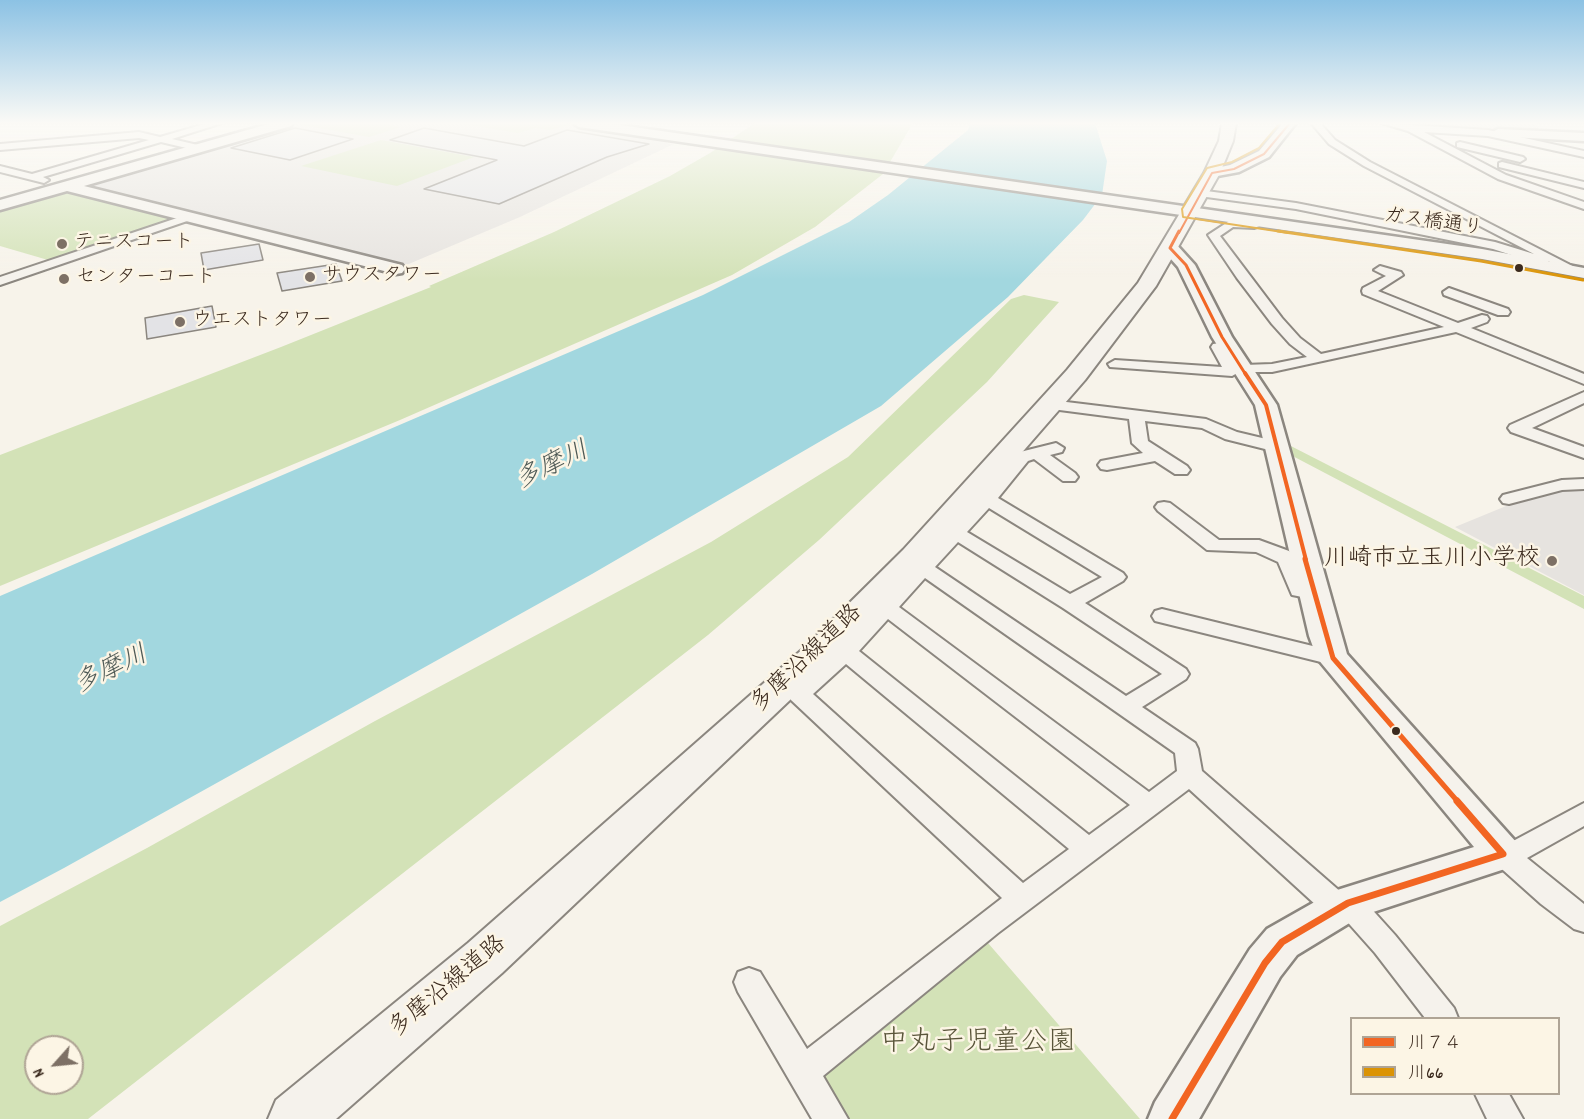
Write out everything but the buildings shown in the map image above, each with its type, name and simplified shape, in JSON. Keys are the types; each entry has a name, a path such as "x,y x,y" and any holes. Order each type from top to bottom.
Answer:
{"main road":[{"name":"多摩沿線道路","path":"295,1119 485,958 817,655 950,530 1022,454 1050,405 1146,286 1211,175"}],"street":[{"path":"25,175 396,269"},
{"path":"32,177 38,175"},
{"path":"0,206 104,175"},
{"name":"ガス橋通り","path":"928,175 1189,212 1580,272"},
{"path":"1389,175 1580,272"},
{"path":"1499,175 1534,186 1584,196"},
{"path":"1548,175 1584,184"},
{"path":"1534,186 1559,175"},
{"path":"1534,186 1584,206"},
{"path":"1199,193 1296,206 1495,246 1537,259 1545,265"},
{"path":"0,281 189,217"},
{"path":"1262,223 1254,225 1231,223 1214,235 1240,275 1277,321 1295,341 1316,357"},
{"path":"1170,248 1186,265 1227,346 1266,405 1313,593 1333,658 1503,854 1551,896 1584,920"},
{"path":"1380,270 1397,275 1368,291 1584,379"},
{"path":"1449,292 1503,312"},
{"path":"1244,369 1280,366 1316,357 1362,350 1460,327 1482,319"},
{"path":"1115,364 1232,372 1218,347 1227,346"},
{"path":"1584,397 1516,429 1584,453"},
{"path":"1050,405 1206,424 1231,436 1276,447"},
{"path":"1136,416 1140,443 1181,470"},
{"path":"1022,899 799,694 846,652 887,608 922,568 950,530 987,499 1022,454 1056,448"},
{"path":"1022,454 1069,477"},
{"path":"1107,465 1158,455"},
{"path":"1509,499 1562,485 1584,484"},
{"path":"987,499 1116,577 1070,603"},
{"path":"1164,507 1214,546 1259,546 1282,555 1287,560 1299,591 1313,593"},
{"path":"950,530 1070,603 1178,674 1124,708"},
{"path":"922,568 1186,749 1190,775 1343,905 1385,944 1442,1017"},
{"path":"887,608 1149,806"},
{"path":"1162,616 1333,658"},
{"path":"846,652 1089,850"},
{"path":"804,1071 1022,899 1190,775"},
{"path":"1172,1119 1266,963 1282,942 1343,905 1522,849 1584,813"},
{"path":"749,982 831,1119"},
{"path":"1492,1095 1506,1119"}],"shaded area":[{"path":"117,175 608,175 520,217 404,266 84,185"},
{"name":"川崎市立玉川小学校","path":"1584,490 1584,595 1455,527 1511,504 1563,491"}],"green space":[{"path":"345,175 426,175 397,186"},
{"path":"881,175 815,227 732,275 400,420 0,586 0,455 431,287 429,286 554,232 670,176"},
{"path":"68,188 175,219 48,260 0,246 0,208"},
{"path":"1024,295 1059,302 987,382 819,540 708,635 88,1119 0,1119 0,926 147,848 375,721 711,542 848,457 1011,299"},
{"path":"1283,442 1584,596 1584,609 1285,452"},
{"name":"中丸子児童公園","path":"988,943 1140,1119 840,1119 820,1081 824,1071"}],"water":[{"name":"多摩川","path":"912,175 1105,175 1102,195 1083,220 1008,297 881,406 592,574 0,902 0,596 703,295 849,222"}],"transit line":[{"name":"川66","path":"1203,175 1182,209 1183,217 1481,261 1583,280"},
{"name":"川７４","path":"1172,1119 1265,963 1282,942 1348,903 1503,854 1333,658 1325,636 1266,405 1222,337 1186,265 1170,248 1211,175"}],"place":[{"name":"テニスコート","path":"62,244"},
{"name":"サウスタワー","path":"310,277"},
{"name":"センターコート","path":"64,279"},
{"name":"ウエストタワー","path":"180,322"},
{"name":"川崎市立玉川小学校","path":"1552,561"}]}
